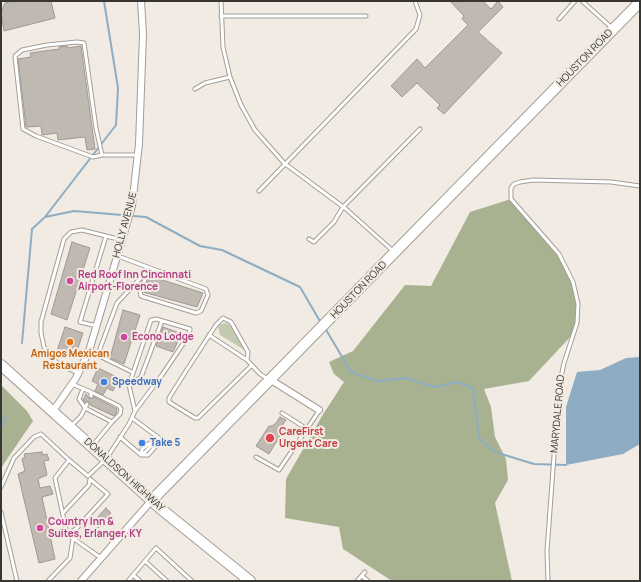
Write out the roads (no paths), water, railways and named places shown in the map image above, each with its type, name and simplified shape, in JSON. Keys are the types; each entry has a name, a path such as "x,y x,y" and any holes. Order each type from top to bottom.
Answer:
{"main road":[{"name":"HOUSTON ROAD","path":"152,500 640,2"},
{"name":"DONALDSON HIGHWAY","path":"1,365 152,500 250,581"}],"street":[{"name":"HOLLY AVENUE","path":"53,411 79,373 89,351 133,198 138,154 143,34 141,1"},
{"path":"271,380 319,410"},
{"name":"HOUSTON ROAD","path":"81,581 152,500"}],"lane":[{"path":"221,1 223,47 230,77 241,105 256,130 284,163 343,207 395,253"},
{"path":"259,191 284,163 416,29 420,15 415,1"},
{"path":"559,19 575,1"},
{"path":"582,1 614,29"},
{"path":"221,16 366,16"},
{"path":"102,155 96,128 84,43 77,42 48,45 22,50 15,56 23,129 36,136 67,146 75,152 93,157 102,155 138,154"},
{"path":"195,89 205,84 230,77"},
{"path":"309,239 314,242 334,222 343,207 420,129"},
{"name":"MARYDALE ROAD","path":"548,581 546,551 559,388 564,362 576,323 578,304 573,282 559,254 511,200 511,188 514,184 533,180 611,182 640,186"},
{"path":"79,373 62,366 52,359 44,347 41,322 64,239 71,232 82,230 122,240"},
{"path":"97,326 80,322 106,236"},
{"path":"117,256 150,268 206,289 208,295 201,311 196,313 141,296 140,291 150,268"},
{"path":"98,354 116,302 150,268"},
{"path":"247,360 248,352 228,319 223,318 219,321 199,350 169,400 170,403 196,418 200,417 251,366"},
{"path":"88,476 106,459 135,411 189,335 190,329 156,319 151,320 132,372 129,385 135,411"},
{"path":"129,385 141,377 162,321"},
{"path":"209,335 247,360 251,366 271,380"},
{"path":"89,351 98,354 132,372"},
{"path":"72,384 105,401 119,406 121,409 120,414 92,446"},
{"path":"83,389 79,399 85,408 112,422"},
{"path":"70,427 81,416 87,404"},
{"path":"92,412 95,407"},
{"path":"98,415 101,410"},
{"path":"256,457 279,470 319,410"},
{"path":"105,419 108,413"},
{"path":"282,413 307,429"},
{"path":"120,437 141,455 148,455 155,448 155,442 159,438 132,418"},
{"path":"1,487 14,458 34,437 41,434 108,494 76,529 67,534"},
{"path":"141,455 142,449 150,442 155,442"},
{"path":"70,460 55,478 67,534 101,558"},
{"path":"63,513 91,480"},
{"path":"1,512 17,581"},
{"path":"48,581 70,558 73,538"},
{"path":"128,581 156,548 192,581"},
{"path":"145,561 166,581"},
{"path":"357,581 365,572"},
{"path":"133,575 140,581"},
{"path":"362,576 368,581"}],"water":[{"path":"640,357 640,444 623,454 566,465 566,407 577,372 600,370 626,358"}],"waterway":[{"path":"22,343 32,229 45,217 116,125 118,88 104,1"},
{"path":"45,217 74,211 146,217 200,246 222,250 300,287 321,323"},
{"path":"325,328 351,372 378,381 405,378 435,387 456,382 473,388 479,438 495,452 534,464 566,465"},
{"path":"1,428 6,416"}],"place":[{"name":"Red Roof Inn Cincinnati Airport-Florence","path":"70,281"},
{"name":"Econo Lodge","path":"124,337"},
{"name":"Amigos Mexican Restaurant","path":"70,342"},
{"name":"Speedway","path":"104,382"},
{"name":"CareFirst Urgent Care","path":"270,438"},
{"name":"Take 5","path":"142,443"},
{"name":"Country Inn & Suites, Erlanger, KY","path":"40,528"}]}
